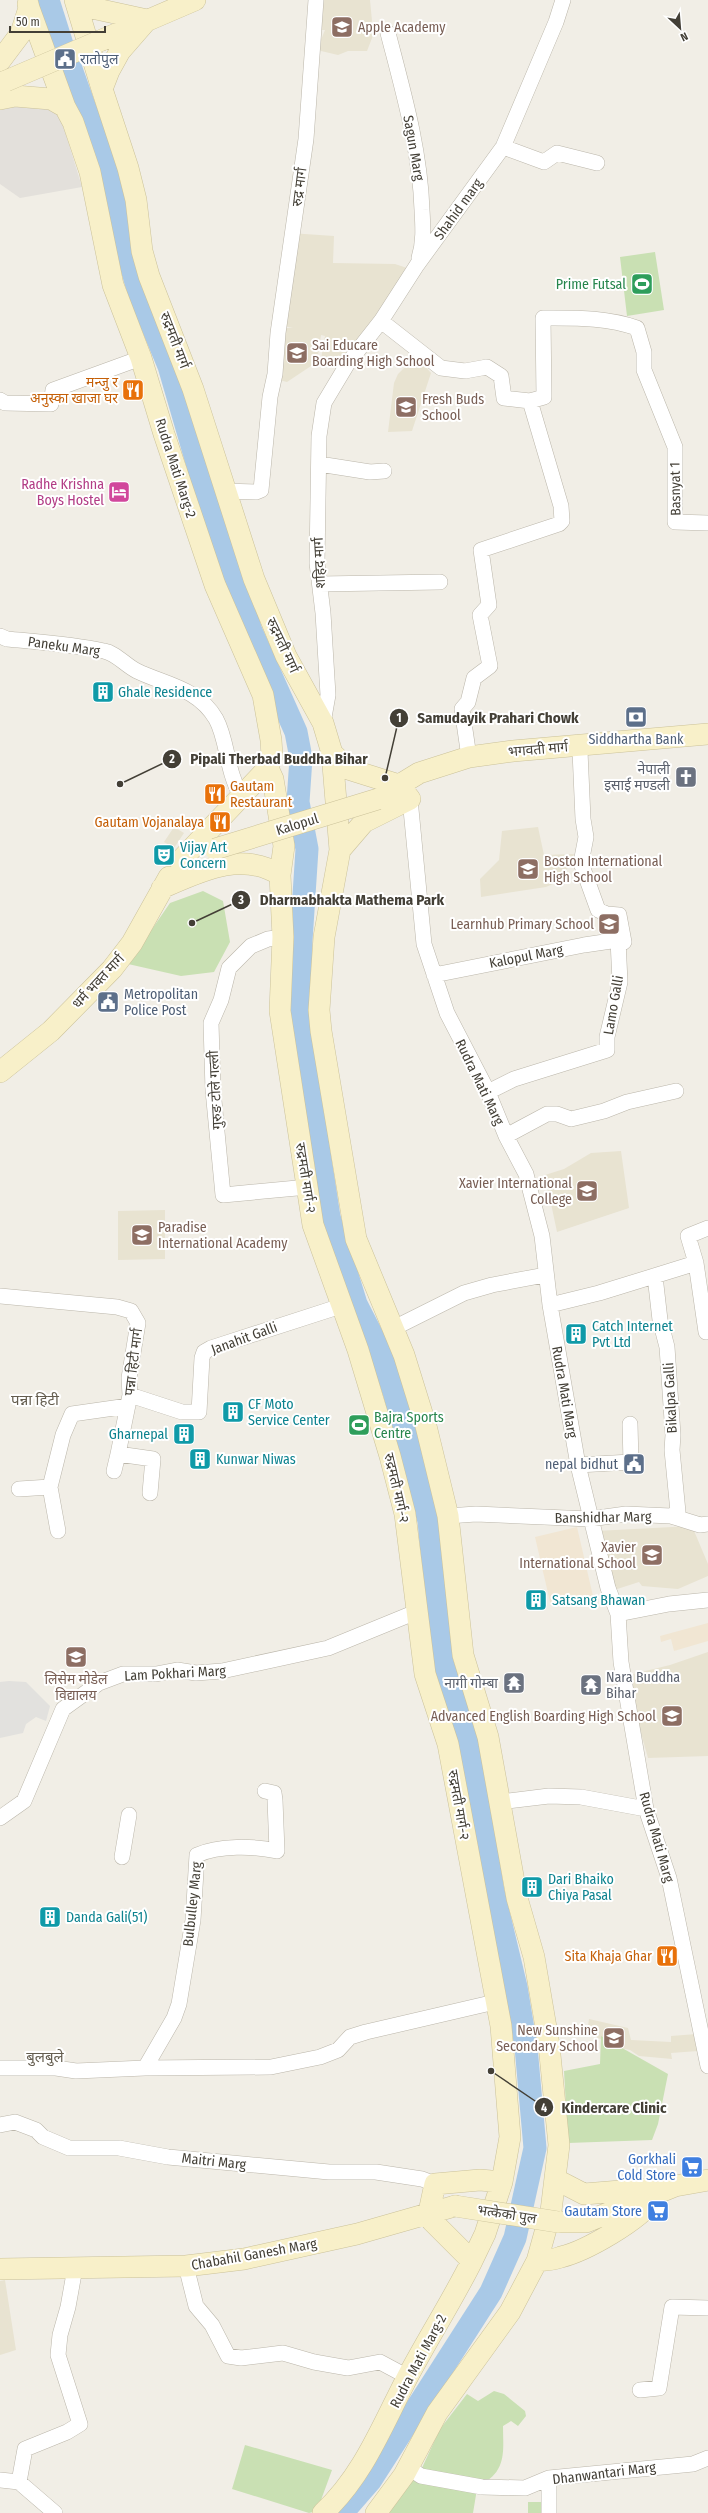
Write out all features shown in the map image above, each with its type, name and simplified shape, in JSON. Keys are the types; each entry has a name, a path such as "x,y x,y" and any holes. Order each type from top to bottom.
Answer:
{"street":[{"name":"रुद्रमती मार्ग","path":"75,0 128,168 136,200 142,251 149,276 193,389 224,491 270,618 286,656 323,723"},
{"path":"84,0 92,8 147,20"},
{"path":"2,88 102,40 195,0"},
{"name":"रुद्र मार्ग","path":"224,491 256,492 261,490 267,443 270,397 275,374 278,333 306,139 316,0"},
{"name":"Shahid marg","path":"324,403 348,363 381,322 417,265 503,146 556,22 563,0"},
{"path":"0,61 21,34 28,4"},
{"name":"Rudra Mati Marg-2","path":"28,4 65,107 73,122 90,172 113,285 141,358 174,464 215,584 262,695 271,740 272,756 268,768"},
{"path":"102,89 109,70 120,52 147,20"},
{"name":"Sagun Marg","path":"388,32 416,144 419,167 423,245 417,265"},
{"path":"2,88 15,96 51,99 65,107"},
{"path":"503,146 544,162 557,153 597,163"},
{"name":"Basnyat 1","path":"530,400 544,397 543,318 616,320 638,328 644,352 644,370 675,447 675,522 708,523"},
{"path":"381,322 441,368 465,371 487,367 501,376 504,398 530,400 561,506 562,521 559,524 482,550 489,605 480,615 490,666 474,678 468,702 462,709 469,757"},
{"path":"0,400 5,403 51,404 53,390 141,358"},
{"name":"शहिद मार्ग","path":"323,723 328,695 320,584 317,563 319,436 324,403"},
{"path":"319,464 370,472 384,471"},
{"path":"320,584 440,582"},
{"name":"Paneku Marg","path":"0,636 7,639 105,651 138,671 191,692 201,700 216,718 233,781 241,796"},
{"path":"323,723 332,753 340,850 324,937 319,1010 321,1032 356,1239 394,1328 426,1426 448,1516 463,1655 488,1737 517,1898 534,1957 549,2045 559,2145 551,2211 537,2261 510,2312 437,2414 409,2468 376,2513"},
{"name":"भगवती मार्ग","path":"378,799 404,792 419,773 469,757 708,734"},
{"name":"Lamo Galli","path":"488,1092 514,1079 607,1050 607,1037 620,982 618,940 624,942 619,915 607,914 598,910 581,862 586,837 582,819 580,751 572,746"},
{"path":"332,753 348,769 404,792"},
{"path":"180,861 268,768"},
{"name":"रुद्रमती मार्ग-२","path":"268,768 273,779 284,846 280,874 283,937 280,1011 313,1224 367,1378 404,1514 425,1674 448,1744 502,2033 510,2137 502,2182"},
{"path":"340,850 364,822 404,792"},
{"name":"Rudra Mati Marg","path":"404,792 424,944 447,1014 488,1092 506,1136 526,1174 542,1236 545,1275 578,1465 608,1588 618,1614 621,1662 646,1809 669,1878 708,2066"},
{"name":"Kalopul","path":"180,861 378,799"},
{"name":"धर्म भक्त मार्ग","path":"0,1072 51,1031 112,969 132,943 162,888 180,861"},
{"path":"162,888 225,864 255,864 280,874"},
{"name":"गुरुङ टोले गल्ली","path":"283,937 268,939 251,946 229,968 221,1000 211,1023 213,1090 223,1195 308,1187"},
{"name":"Kalopul Marg","path":"434,975 584,945 618,940"},
{"path":"506,1136 547,1114 557,1114 571,1119 604,1111 627,1102 676,1091"},
{"path":"706,1332 696,1263 688,1236 708,1228"},
{"path":"550,1305 696,1263"},
{"path":"394,1328 464,1293 492,1285 545,1275"},
{"name":"Bikalpa Galli","path":"655,1276 660,1320 668,1354 673,1435 672,1450 678,1512 671,1516"},
{"name":"पन्ना हिटी मार्ग","path":"0,1296 117,1307 131,1311 138,1323 129,1378 129,1400 114,1471"},
{"name":"Janahit Galli","path":"129,1400 182,1412 199,1412 202,1358 204,1352 218,1346 341,1306"},
{"path":"58,1530 50,1487 67,1436 72,1414 129,1400"},
{"path":"578,1465 631,1462 630,1424"},
{"path":"118,1454 153,1459 150,1493"},
{"path":"19,1489 50,1487"},
{"name":"Banshidhar Marg","path":"448,1516 476,1514 561,1520 590,1519 626,1514 671,1516 700,1525 708,1524"},
{"path":"618,1614 669,1604 708,1600"},
{"name":"Lam Pokhari Marg","path":"0,1818 24,1801 63,1709 99,1683 122,1674 156,1674 176,1670 196,1673 222,1672 328,1648 416,1612"},
{"name":"Bulbulley Marg","path":"145,2068 174,2018 179,2004 193,1920 197,1855 208,1850 225,1848 261,1848 277,1851 274,1793 265,1791"},
{"path":"500,1802 549,1796 581,1797 646,1809"},
{"path":"122,1857 129,1815"},
{"path":"0,2068 56,2068 76,2071 145,2068 271,2067 320,2057 338,2050 350,2037 366,2032 495,2002"},
{"name":"Maitri Marg","path":"0,2125 15,2122 36,2130 43,2136 69,2148 119,2148 168,2157 232,2163 329,2172 376,2172 422,2179 434,2184"},
{"path":"537,2261 561,2258 576,2252 615,2230 647,2209 657,2194 645,2189 584,2194 556,2179"},
{"path":"472,2261 432,2221 429,2212 434,2184 480,2180 502,2182"},
{"name":"भत्केको पुल","path":"455,2206 558,2222 586,2222 675,2186 708,2180"},
{"name":"Rudra Mati Marg-2","path":"323,2513 352,2483 373,2447 408,2377 472,2261 485,2234 502,2182"},
{"name":"Chabahil Ganesh Marg","path":"0,2269 186,2266 285,2252 357,2234 429,2212 455,2206"},
{"path":"186,2266 196,2306 212,2324 228,2356 241,2358 283,2353 314,2362 348,2368 380,2362 408,2377"},
{"path":"19,2482 25,2449 67,2432 80,2424 58,2355 60,2335 76,2268"},
{"path":"640,2390 659,2388 672,2307 708,2308"},
{"name":"Dhanwantari Marg","path":"409,2468 421,2476 482,2487 525,2488 549,2478 693,2464 708,2458"},
{"path":"549,2478 550,2513"},
{"path":"0,2480 19,2482 56,2513"}],"shaded area":[{"name":"Apple Academy","path":"317,0 370,0 372,21 370,25 374,33 367,51 348,51 338,55 321,51 318,47 325,30 320,30"},
{"path":"20,102 59,112 82,187 20,198 0,184 0,105"},
{"path":"290,233 334,236 333,263 395,264 410,269 339,367 320,365 325,336 321,335 317,362 287,382 275,379 283,328 293,328 278,325"},
{"name":"Fresh Buds School","path":"412,360 423,364 431,373 412,431 388,432 394,383 398,374"},
{"path":"174,827 184,833 174,848 164,842"},
{"name":"Boston International High School","path":"538,827 544,855 574,854 562,880 546,887 481,897 480,879 499,860 502,831"},
{"name":"Learnhub Primary School","path":"615,916 618,935 605,938 601,919"},
{"name":"Xavier International College","path":"621,1151 629,1208 557,1232 545,1175 564,1169 591,1153"},
{"name":"Paradise International Academy","path":"165,1210 165,1259 118,1260 118,1211"},
{"name":"Xavier International School","path":"692,1526 708,1564 708,1576 678,1589 642,1586 639,1582 611,1591 596,1531"},
{"path":"577,1527 593,1596 551,1606 535,1537"},
{"path":"708,1623 708,1641 674,1651 671,1639 661,1642 660,1636"},
{"name":"Advanced English Boarding High School","path":"708,1652 708,1756 648,1758 625,1676 670,1665"},
{"path":"0,1682 26,1682 50,1706 46,1721 36,1717 26,1724 23,1733 0,1738"},
{"name":"New Sunshine Secondary School","path":"589,2019 628,2028 631,2040 671,2042 671,2036 697,2034 698,2051 671,2053 672,2059 639,2056 630,2050 620,2048 587,2033"},
{"path":"5,2280 16,2350 0,2355 0,2281"}],"green space":[{"name":"Prime Futsal","path":"655,252 664,310 627,316 620,257"},
{"path":"203,891 223,901 230,942 214,972 181,976 128,964 170,903"},
{"path":"601,2036 668,2074 658,2124 652,2140 568,2143 564,2071 600,2064"},
{"path":"494,2391 504,2394 525,2411 526,2416 518,2426 511,2421 503,2426 502,2457 497,2471 492,2477 485,2482 421,2470 440,2429 467,2394 478,2401"},
{"path":"245,2445 332,2470 317,2511 309,2513 232,2489"},
{"path":"415,2477 477,2489 473,2513 389,2513"},
{"path":"528,2502 541,2502 541,2513 528,2513"}],"water":[{"path":"36,0 60,0 89,92 68,99"}],"waterway":[{"path":"70,66 112,184 126,248 140,296 169,366 205,490 251,631 296,732 301,758 298,802 307,849 301,941 302,1041 329,1217 356,1304 380,1351 394,1392 429,1521 442,1662 471,1754 493,1891 516,1987 526,2047 535,2148 515,2238 491,2292 370,2481 342,2513"}],"place":[{"name":"Apple Academy","path":"342,27"},
{"name":"रातोपुल","path":"65,59"},
{"name":"Prime Futsal","path":"642,284"},
{"name":"Sai Educare Boarding High School","path":"297,353"},
{"name":"मन्जु र अनुस्का खाजा घर","path":"133,390"},
{"name":"Fresh Buds School","path":"406,407"},
{"name":"Radhe Krishna Boys Hostel","path":"119,492"},
{"name":"Ghale Residence","path":"103,692"},
{"name":"Siddhartha Bank","path":"636,717"},
{"name":"नेपाली इसाई मण्डली","path":"686,777"},
{"name":"Samudayik Prahari Chowk","path":"385,778"},
{"name":"Pipali Therbad Buddha Bihar","path":"120,784"},
{"name":"Gautam Restaurant","path":"215,794"},
{"name":"Gautam Vojanalaya","path":"220,822"},
{"name":"Vijay Art Concern","path":"164,855"},
{"name":"Boston International High School","path":"528,869"},
{"name":"Dharmabhakta Mathema Park","path":"192,923"},
{"name":"Learnhub Primary School","path":"609,924"},
{"name":"Metropolitan Police Post","path":"108,1002"},
{"name":"Xavier International College","path":"587,1191"},
{"name":"Paradise International Academy","path":"142,1235"},
{"name":"Catch Internet Pvt Ltd","path":"576,1334"},
{"name":"CF Moto Service Center","path":"233,1412"},
{"name":"Bajra Sports Centre","path":"359,1425"},
{"name":"Gharnepal","path":"184,1434"},
{"name":"Kunwar Niwas","path":"200,1459"},
{"name":"nepal bidhut","path":"634,1464"},
{"name":"Xavier International School","path":"652,1555"},
{"name":"Satsang Bhawan","path":"536,1600"},
{"name":"लिसेम मोडेल विद्यालय","path":"76,1657"},
{"name":"नागी गोम्बा","path":"514,1683"},
{"name":"Nara Buddha Bihar","path":"591,1685"},
{"name":"Advanced English Boarding High School","path":"672,1716"},
{"name":"Dari Bhaiko Chiya Pasal","path":"532,1887"},
{"name":"Danda Gali(51)","path":"50,1917"},
{"name":"Sita Khaja Ghar","path":"667,1956"},
{"name":"New Sunshine Secondary School","path":"614,2038"},
{"name":"Kindercare Clinic","path":"491,2071"},
{"name":"Gorkhali Cold Store","path":"692,2167"},
{"name":"Gautam Store","path":"658,2211"}],"district":[{"name":"पन्ना हिटी","path":"35,1400"},
{"name":"बुलबुले","path":"45,2057"}]}
